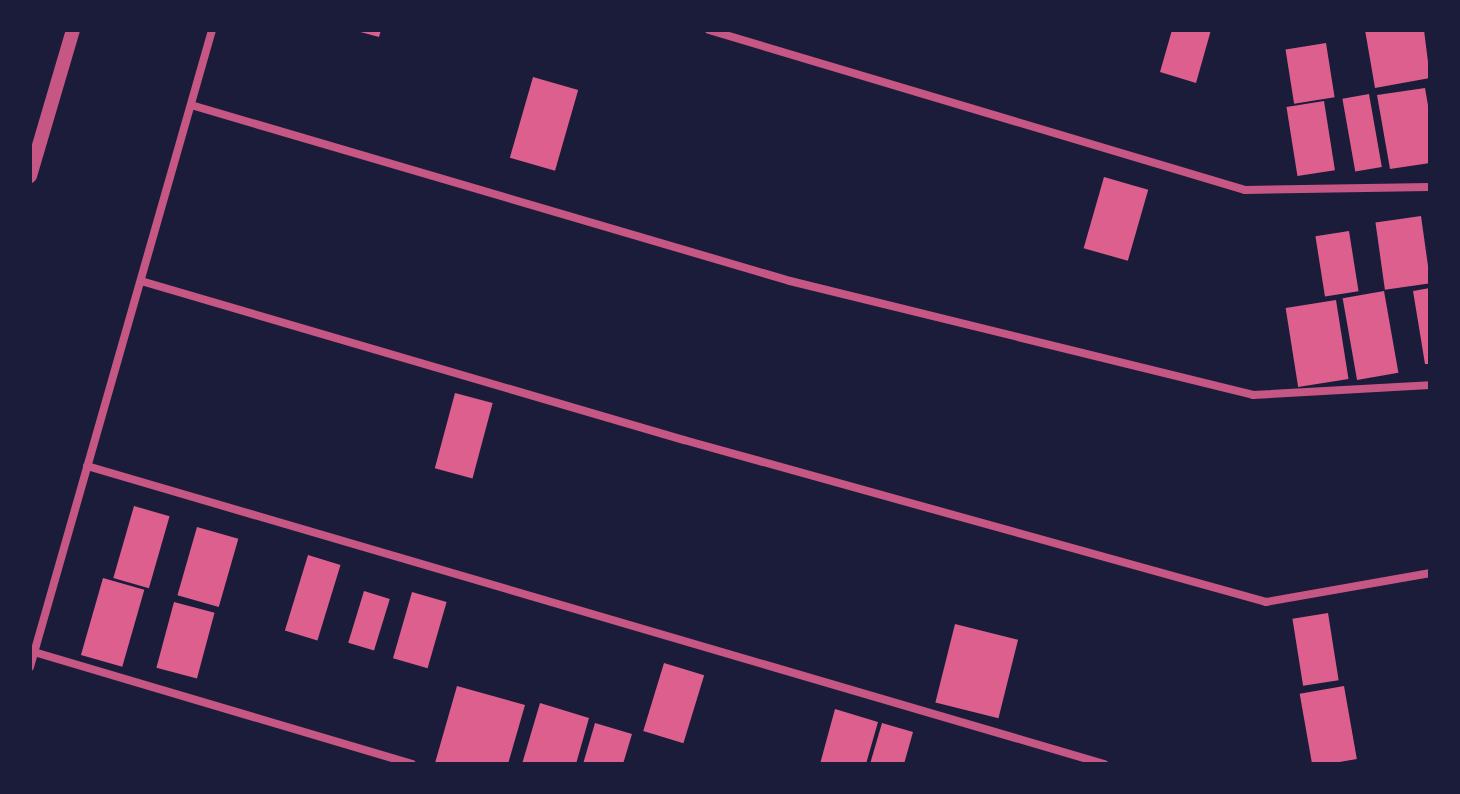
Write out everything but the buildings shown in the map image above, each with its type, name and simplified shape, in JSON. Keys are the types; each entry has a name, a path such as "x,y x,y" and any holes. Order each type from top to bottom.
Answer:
{"street":[{"path":"30,176 73,30"},
{"path":"30,667 212,30"},
{"path":"709,30 1245,190 1430,187"},
{"path":"191,105 790,281 1253,395 1430,385"},
{"path":"141,281 684,440 1266,602 1430,573"},
{"path":"87,466 1104,764"},
{"path":"34,652 412,764"}]}
